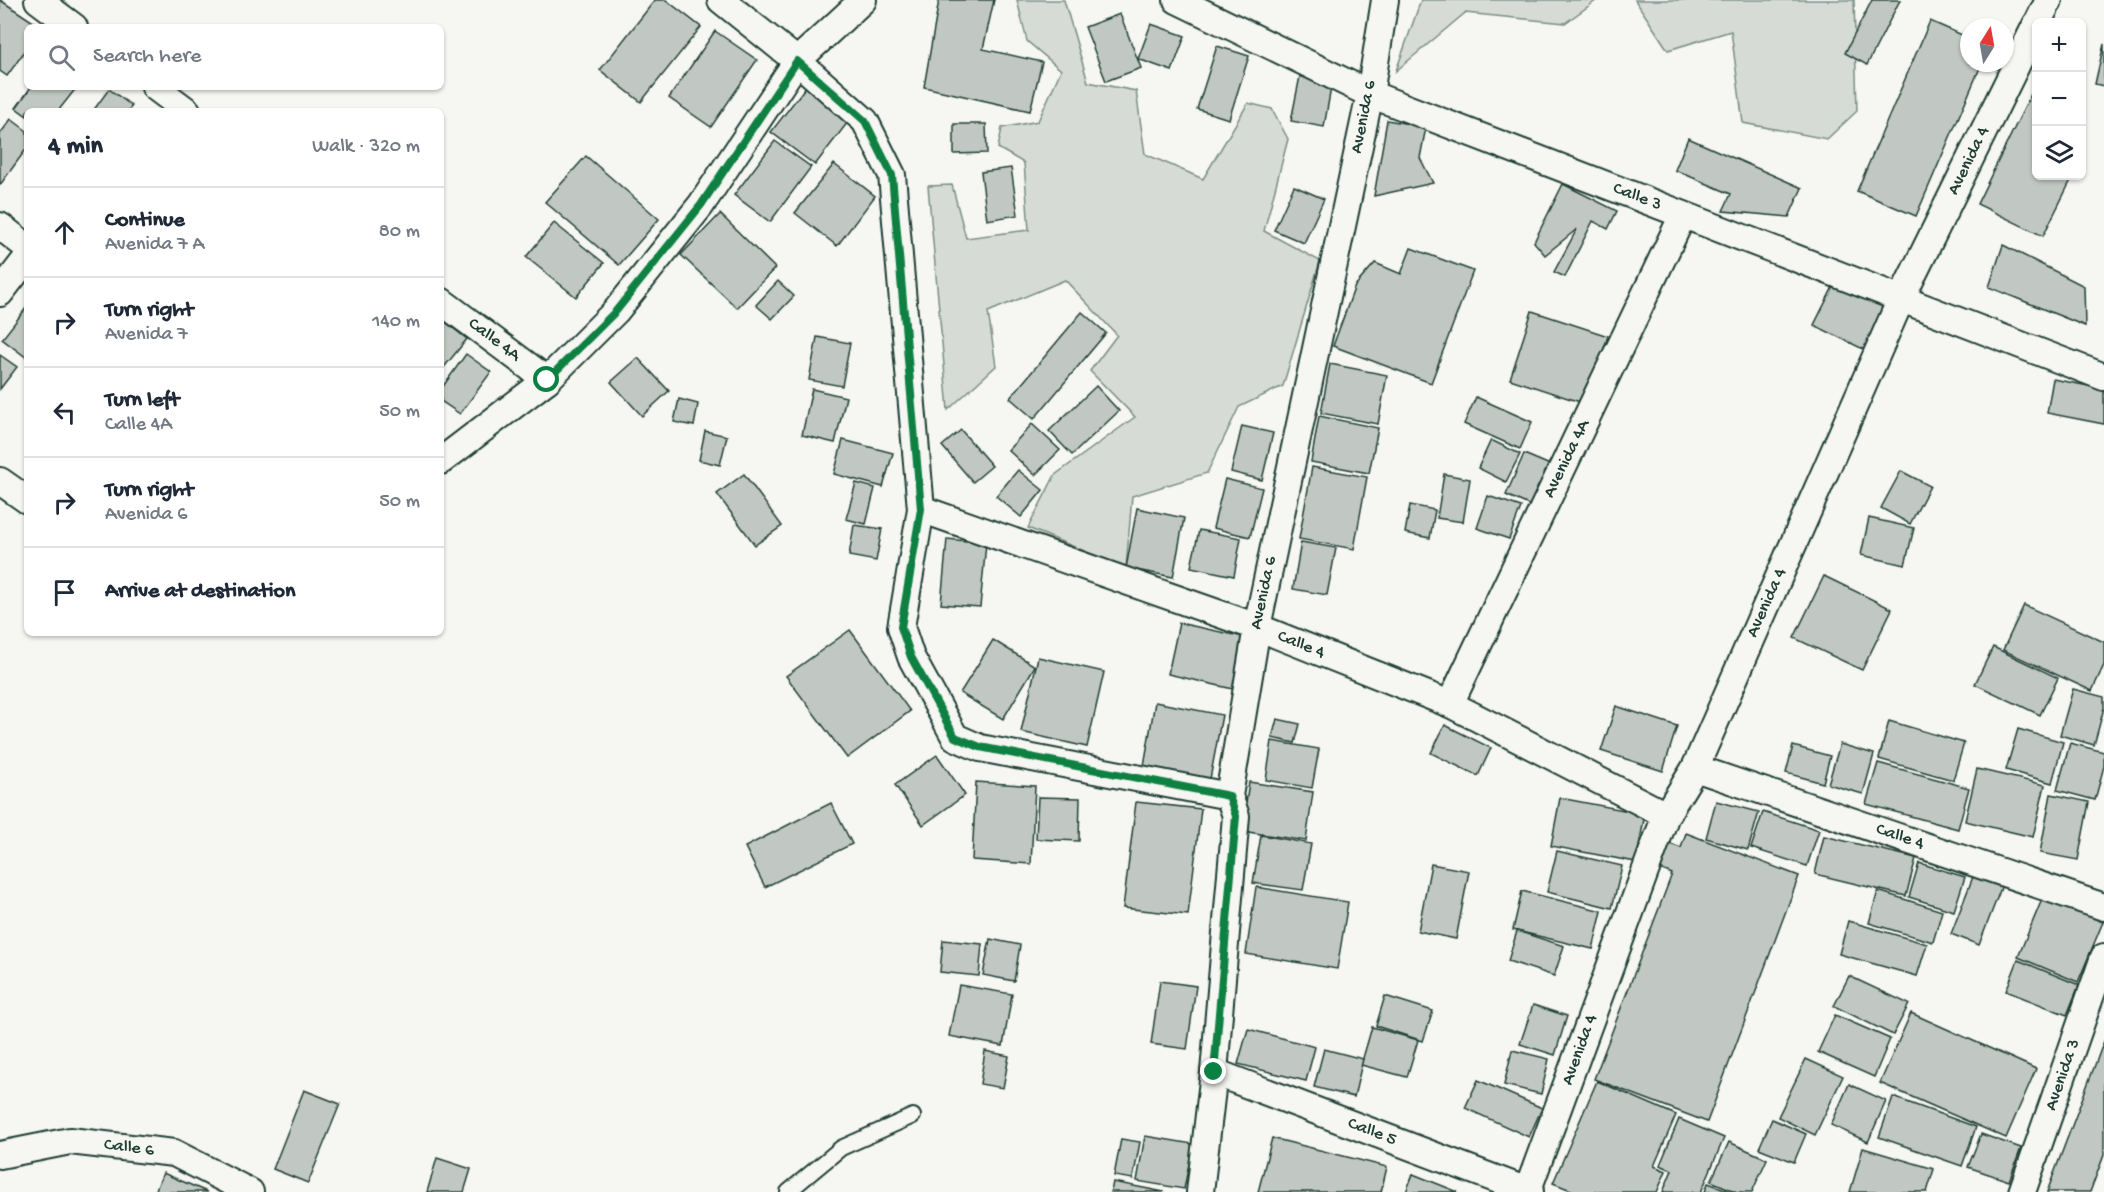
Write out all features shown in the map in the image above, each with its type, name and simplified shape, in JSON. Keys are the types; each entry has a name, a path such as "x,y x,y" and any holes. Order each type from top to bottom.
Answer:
{"street":[{"path":"38,0 70,24"},
{"path":"721,0 797,61 865,121 892,175 921,509 901,627 911,657 955,737 980,747 1229,796"},
{"path":"444,459 547,380 616,311 701,205 797,61 863,0"},
{"name":"Calle 3","path":"1177,0 1370,94 2104,377"},
{"name":"Avenida 6","path":"1200,1192 1214,1072 1236,816 1229,796 1257,627 1370,94 1385,0"},
{"name":"Avenida 4","path":"2040,18 2049,0"},
{"name":"Avenida 4","path":"1528,1192 1666,815 1695,768 1901,298 2032,34"},
{"path":"156,97 180,108"},
{"name":"Avenida 4A","path":"1450,704 1683,215"},
{"path":"0,226 24,245"},
{"path":"0,293 24,262"},
{"name":"Calle 4A","path":"444,303 547,380"},
{"path":"0,481 24,498"},
{"name":"Calle 4","path":"921,509 1257,627 1450,704 1666,815"},
{"name":"Calle 4","path":"1695,768 2104,907"},
{"name":"Avenida 3","path":"2022,1192 2104,957"},
{"name":"Calle 5","path":"1214,1072 1528,1192"},
{"name":"Calle 6","path":"0,1155 70,1141 174,1153 240,1190"}],"lane":[{"path":"788,1192 842,1148 913,1116"}],"shaded area":[{"path":"1017,0 1064,0 1088,82 1136,91 1145,154 1203,179 1248,103 1272,109 1288,139 1264,231 1320,261 1283,386 1239,407 1207,473 1132,496 1126,568 1028,528 1055,475 1135,417 1090,371 1117,335 1065,280 988,312 996,366 948,410 928,186 952,185 966,238 1029,230 1024,163 998,148 1002,128 1038,121 1061,70 1027,41"},
{"path":"1421,0 1597,0 1565,23 1465,13 1396,71"},
{"path":"1635,0 1854,0 1857,111 1827,139 1743,123 1731,31 1668,50"}],"building":[{"path":"0,0 36,24 24,24 24,52 7,76 0,71"},
{"path":"655,0 666,0 701,27 641,102 600,70"},
{"path":"939,0 994,0 983,49 1042,62 1030,111 924,87"},
{"path":"1872,0 1900,0 1867,65 1845,53"},
{"path":"1120,14 1141,68 1106,81 1085,27"},
{"path":"1930,21 1960,34 1960,72 1978,72 1916,216 1857,191"},
{"path":"1151,24 1185,36 1172,71 1138,59"},
{"path":"715,31 757,60 711,127 669,98"},
{"path":"2104,44 2104,86 2095,84"},
{"path":"1217,46 1249,56 1229,119 1197,109"},
{"path":"814,76 858,109 815,165 771,132"},
{"path":"1300,76 1332,82 1324,127 1291,121"},
{"path":"29,90 75,90 60,108 24,108 24,114 16,108"},
{"path":"108,90 132,106 130,108 95,108"},
{"path":"2032,92 2032,180 2071,180 2043,236 1977,204"},
{"path":"11,119 24,129 24,152 0,185 0,134"},
{"path":"1387,120 1426,127 1420,158 1433,183 1374,196"},
{"path":"954,124 986,124 987,153 954,154"},
{"path":"1688,138 1802,188 1789,217 1723,211 1731,194 1675,170"},
{"path":"775,141 811,167 770,222 734,195"},
{"path":"586,156 659,219 619,265 545,202"},
{"path":"834,164 875,196 837,246 795,213"},
{"path":"1011,168 1018,215 987,220 981,172"},
{"path":"1563,184 1617,211 1608,229 1593,221 1565,277 1554,272 1577,229 1545,255 1534,242"},
{"path":"1294,186 1324,199 1304,243 1274,230"},
{"path":"720,214 775,268 737,308 681,255"},
{"path":"554,223 604,263 576,297 526,257"},
{"path":"2003,245 2084,286 2085,326 1989,287"},
{"path":"1411,248 1473,271 1431,383 1333,346 1355,286 1375,263 1401,274"},
{"path":"778,281 794,296 772,319 756,305"},
{"path":"1836,281 1891,309 1869,352 1814,325"},
{"path":"24,311 24,356 2,339"},
{"path":"1532,311 1608,336 1586,404 1510,379"},
{"path":"1082,312 1106,333 1034,419 1010,398"},
{"path":"444,321 467,339 444,367"},
{"path":"817,337 850,343 842,386 809,380"},
{"path":"466,354 491,372 460,414 444,403 444,385"},
{"path":"0,355 17,367 0,389"},
{"path":"638,358 669,391 642,416 611,382"},
{"path":"1330,364 1387,375 1378,424 1321,413"},
{"path":"2053,379 2104,389 2104,424 2047,413"},
{"path":"1096,386 1119,411 1072,455 1049,431"},
{"path":"812,389 846,397 835,443 802,435"},
{"path":"1476,397 1532,422 1520,449 1464,424"},
{"path":"679,399 698,404 694,426 674,422"},
{"path":"1319,416 1378,428 1369,473 1311,462"},
{"path":"1032,424 1060,450 1035,475 1008,450"},
{"path":"1242,426 1273,433 1262,480 1231,472"},
{"path":"961,430 992,466 973,482 942,446"},
{"path":"705,431 727,436 720,465 699,460"},
{"path":"843,440 893,453 883,487 834,474"},
{"path":"1491,440 1520,454 1506,482 1478,468"},
{"path":"1524,454 1550,465 1531,506 1506,495"},
{"path":"1312,467 1367,477 1354,549 1299,539"},
{"path":"1018,470 1043,490 1021,517 996,496"},
{"path":"1901,471 1930,486 1910,524 1881,508"},
{"path":"744,474 782,526 755,545 717,494"},
{"path":"1444,474 1470,479 1463,522 1437,518"},
{"path":"1225,479 1262,488 1250,537 1213,528"},
{"path":"856,483 875,488 866,524 846,519"},
{"path":"1488,496 1521,507 1509,539 1477,528"},
{"path":"1410,505 1435,510 1430,538 1405,533"},
{"path":"1137,508 1184,518 1173,577 1126,568"},
{"path":"1869,518 1914,528 1905,565 1861,555"},
{"path":"854,525 882,529 876,561 849,556"},
{"path":"1199,530 1241,538 1234,576 1191,567"},
{"path":"947,539 986,543 980,607 941,604"},
{"path":"1301,542 1336,548 1327,595 1293,589"},
{"path":"1824,576 1892,609 1862,670 1794,638"},
{"path":"2024,605 2104,642 2104,665 2092,691 2003,650"},
{"path":"1179,623 1244,637 1233,689 1168,674"},
{"path":"850,630 910,711 847,758 786,676"},
{"path":"993,640 1035,666 1003,719 960,693"},
{"path":"1993,647 2058,678 2040,715 1975,684"},
{"path":"1038,657 1104,672 1087,747 1021,732"},
{"path":"2073,689 2104,697 2104,708 2094,745 2060,735"},
{"path":"1155,702 1222,715 1210,779 1144,766"},
{"path":"1616,706 1677,726 1663,771 1601,751"},
{"path":"1277,719 1300,724 1295,743 1272,738"},
{"path":"1889,721 1964,743 1953,780 1879,759"},
{"path":"1445,725 1491,748 1478,776 1431,753"},
{"path":"2018,729 2063,742 2052,783 2006,770"},
{"path":"1272,741 1319,749 1312,788 1266,780"},
{"path":"2070,743 2104,752 2104,766 2095,800 2057,790"},
{"path":"1840,744 1874,754 1863,794 1828,784"},
{"path":"1793,746 1830,756 1823,783 1786,773"},
{"path":"937,755 965,795 923,825 895,785"},
{"path":"1878,763 1969,788 1958,829 1866,804"},
{"path":"1977,769 2045,785 2033,837 1965,821"},
{"path":"976,782 1035,786 1031,864 972,860"},
{"path":"1249,782 1313,792 1306,841 1242,831"},
{"path":"2051,794 2089,802 2078,860 2040,853"},
{"path":"1038,797 1080,798 1079,841 1036,839"},
{"path":"1560,798 1645,814 1636,862 1551,846"},
{"path":"1716,801 1759,812 1748,850 1706,838"},
{"path":"1136,802 1201,809 1188,915 1123,908"},
{"path":"831,803 852,844 765,887 745,847"},
{"path":"1763,812 1819,830 1807,866 1751,848"},
{"path":"1686,833 1799,876 1707,1122 1594,1079 1672,874 1660,869 1670,844 1681,848"},
{"path":"1261,835 1311,844 1303,890 1253,883"},
{"path":"1824,836 1916,858 1906,896 1815,874"},
{"path":"1557,851 1622,866 1612,908 1547,892"},
{"path":"1919,863 1965,877 1954,911 1909,897"},
{"path":"1431,864 1469,871 1456,939 1418,931"},
{"path":"1976,869 2004,880 1979,945 1951,934"},
{"path":"1256,887 1348,902 1337,969 1246,954"},
{"path":"1522,891 1602,911 1593,949 1513,930"},
{"path":"1878,891 1942,911 1933,942 1869,923"},
{"path":"2043,897 2103,922 2078,982 2018,957"},
{"path":"1848,921 1927,944 1917,976 1839,954"},
{"path":"1517,931 1564,946 1554,976 1508,961"},
{"path":"990,939 1020,945 1014,981 983,975"},
{"path":"943,940 982,944 979,976 940,972"},
{"path":"2018,960 2079,985 2067,1015 2006,991"},
{"path":"1849,976 1909,1004 1893,1035 1834,1006"},
{"path":"1160,981 1196,986 1187,1049 1151,1044"},
{"path":"959,985 1012,994 1003,1046 949,1036"},
{"path":"1385,996 1433,1011 1423,1041 1376,1026"},
{"path":"1533,1005 1567,1016 1555,1055 1520,1044"},
{"path":"1911,1013 2036,1069 2006,1138 1880,1083"},
{"path":"1835,1015 1890,1039 1874,1077 1818,1052"},
{"path":"1372,1027 1418,1040 1407,1077 1361,1065"},
{"path":"1248,1029 1315,1047 1306,1081 1238,1064"},
{"path":"2104,1041 2104,1155 2090,1192 2047,1192"},
{"path":"1324,1049 1363,1059 1354,1097 1314,1087"},
{"path":"1512,1050 1549,1059 1541,1094 1504,1085"},
{"path":"985,1051 1009,1056 1003,1088 980,1084"},
{"path":"1806,1059 1843,1076 1815,1135 1778,1117"},
{"path":"1478,1080 1542,1108 1529,1137 1465,1108"},
{"path":"1597,1081 1676,1115 1654,1166 1666,1171 1657,1192 1576,1192 1553,1183"},
{"path":"1849,1084 1886,1101 1868,1142 1831,1125"},
{"path":"304,1090 340,1104 308,1183 273,1169"},
{"path":"1893,1097 1976,1127 1962,1166 1879,1137"},
{"path":"1679,1119 1724,1138 1701,1192 1663,1192 1672,1170 1660,1165"},
{"path":"1772,1119 1806,1134 1794,1162 1759,1148"},
{"path":"1981,1134 2021,1148 2009,1181 1968,1167"},
{"path":"1145,1136 1193,1144 1184,1189 1137,1181"},
{"path":"1272,1138 1387,1167 1381,1192 1258,1192"},
{"path":"1121,1139 1140,1142 1133,1179 1114,1176"},
{"path":"1729,1142 1767,1159 1752,1192 1737,1192 1711,1181"},
{"path":"1863,1148 1934,1169 1927,1192 1850,1192"},
{"path":"437,1158 471,1169 464,1192 427,1192"},
{"path":"163,1173 207,1192 155,1192"},
{"path":"1413,1174 1458,1192 1406,1192"},
{"path":"1113,1182 1164,1192 1111,1192"},
{"path":"1708,1183 1733,1192 1705,1192"}],"route":[{"path":"547,380 616,311 701,205 797,61 865,121 892,175 900,258 921,509 901,627 911,657 955,737 980,747 1229,796 1236,816 1214,1072"}]}
